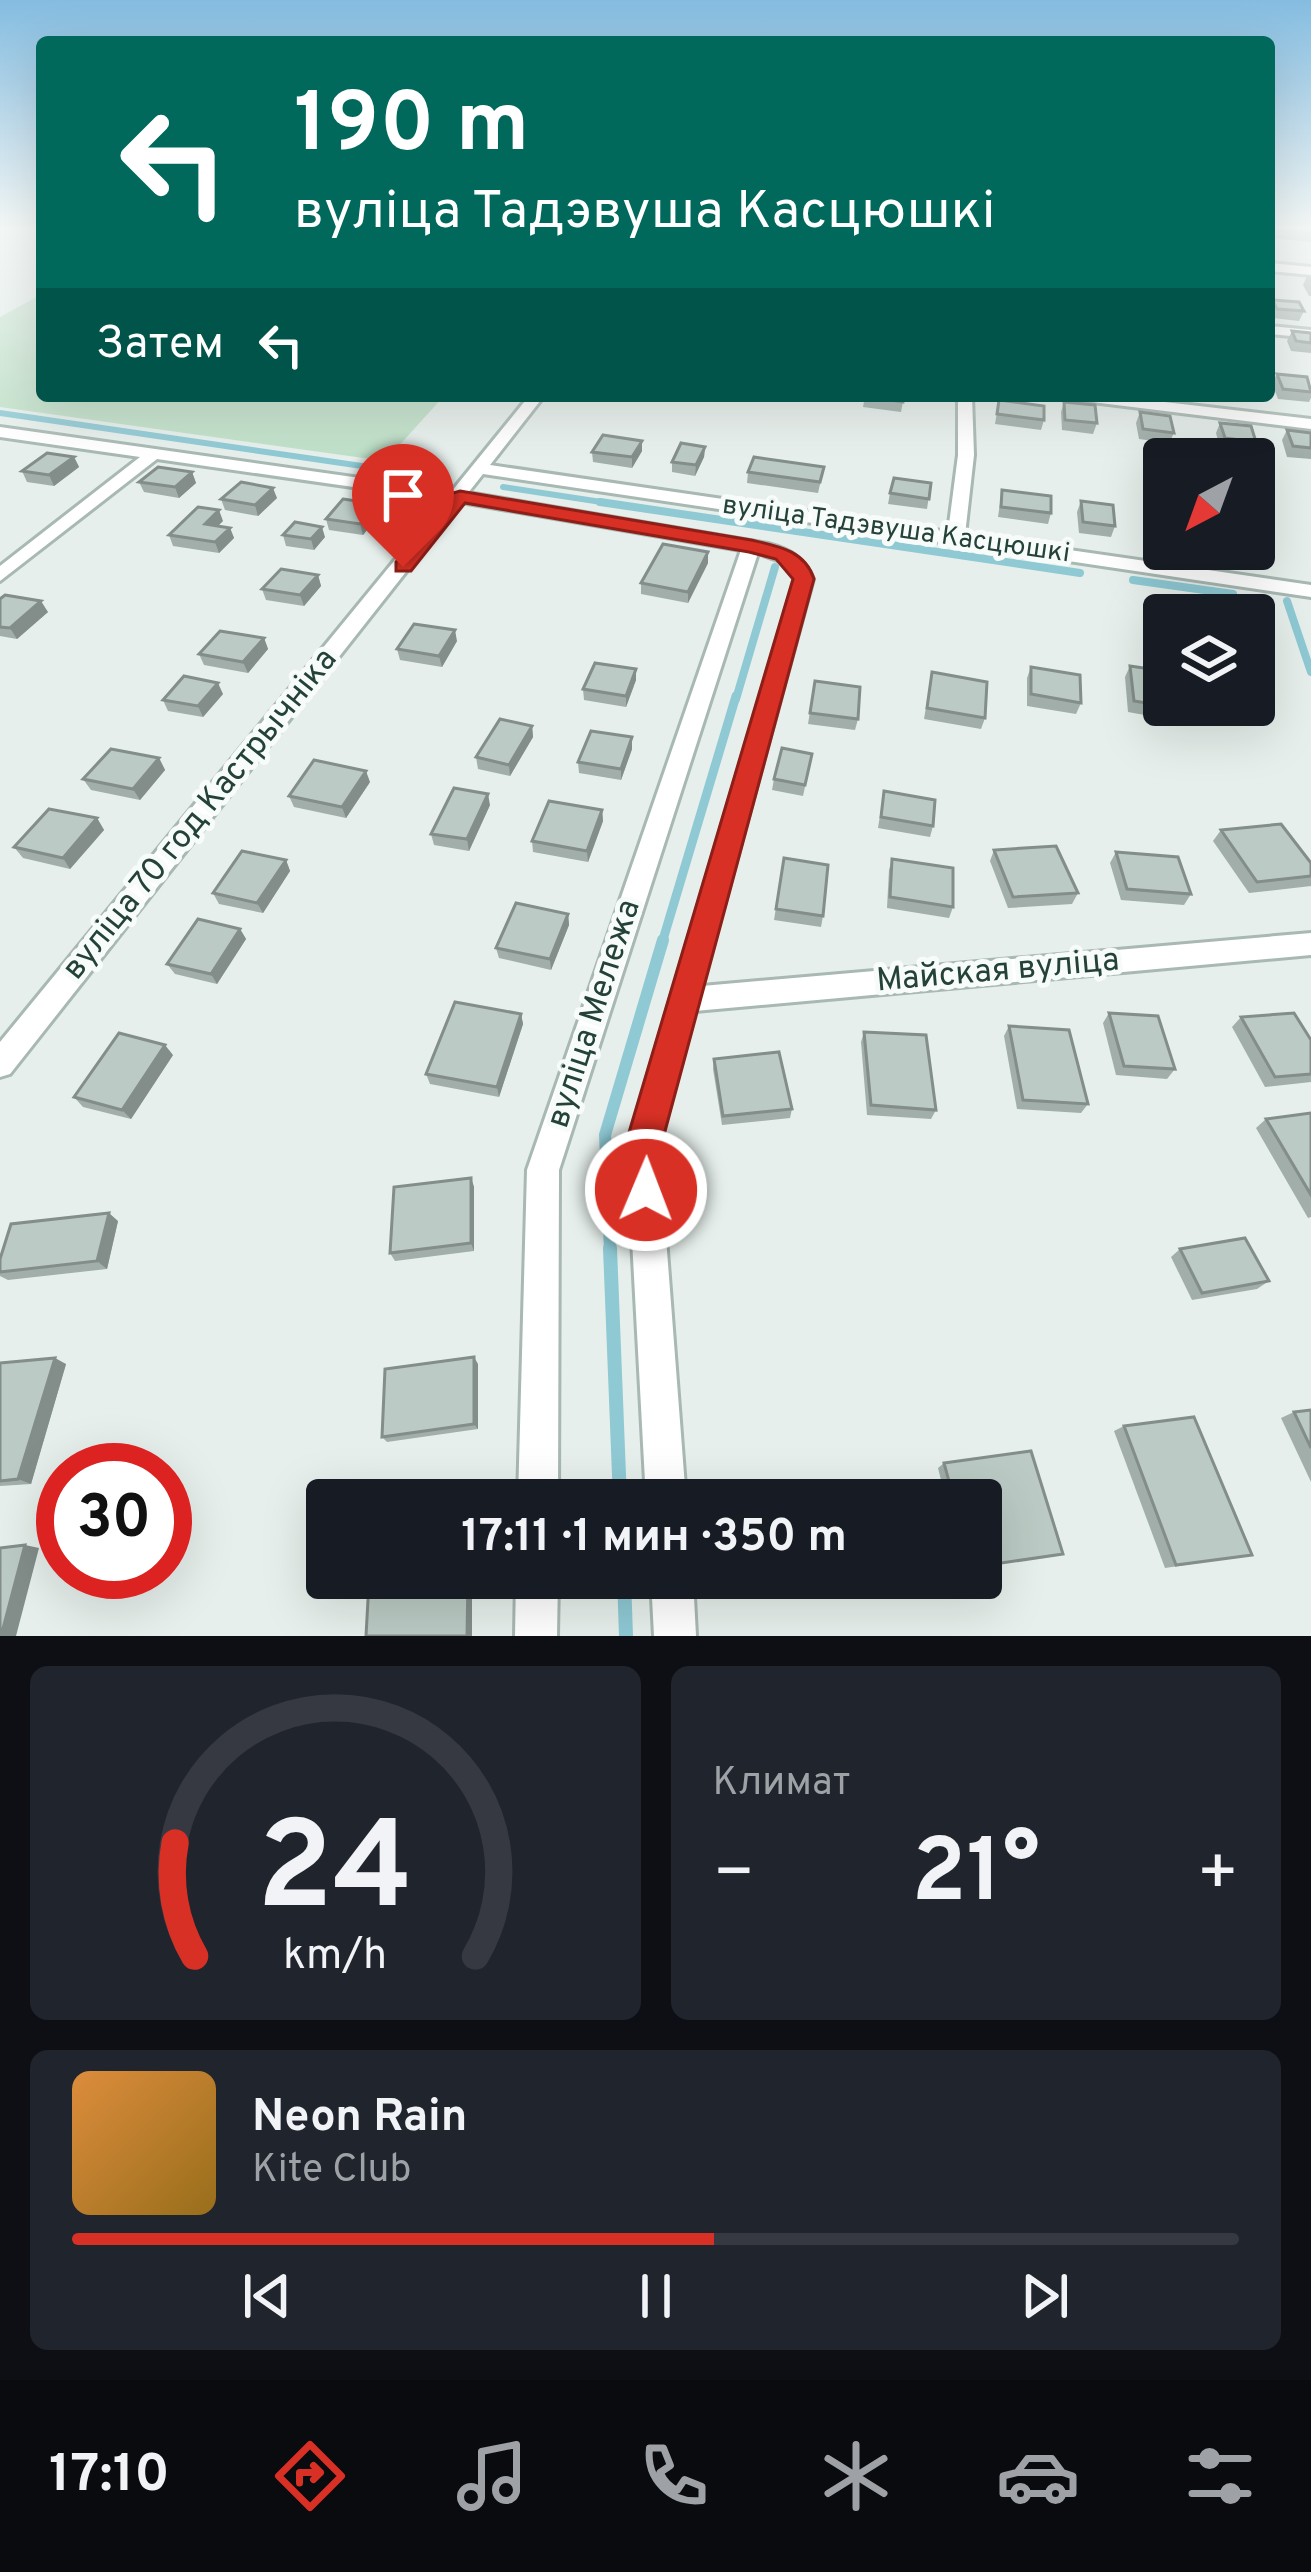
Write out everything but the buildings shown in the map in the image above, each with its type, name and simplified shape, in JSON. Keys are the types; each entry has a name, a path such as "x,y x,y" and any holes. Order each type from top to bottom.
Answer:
{"street":[{"path":"1275,331 1311,334"},
{"name":"вуліца 70 год Кастрычніка","path":"1,1059 532,402"},
{"path":"956,538 966,454 965,402"},
{"path":"1126,402 1311,424"},
{"name":"вуліца Тадэвуша Касцюшкі","path":"0,432 460,497 751,546 794,560 804,579 643,1146 666,1479"},
{"path":"0,575 155,452"},
{"name":"вуліца Тадэвуша Касцюшкі","path":"482,469 1311,591"},
{"name":"вуліца Мележа","path":"538,1479 543,1170 751,546"},
{"name":"Майская вуліца","path":"684,1000 1311,944"},
{"path":"536,1636 537,1599"},
{"path":"673,1599 676,1636"}],"green space":[{"path":"36,302 36,402 439,402 385,461 0,407 0,317"}],"waterway":[{"path":"0,413 444,478"},
{"path":"503,487 621,505"},
{"path":"600,502 1080,573"},
{"path":"736,699 775,567"},
{"path":"1133,580 1233,594"},
{"path":"1287,601 1311,672"},
{"path":"662,943 736,696"},
{"path":"610,1251 605,1135 663,940"},
{"path":"610,1248 619,1479"},
{"path":"625,1599 626,1636"}],"route":[{"path":"403,567 460,497 751,546 784,554 800,568 804,579 643,1146 646,1190"}]}
